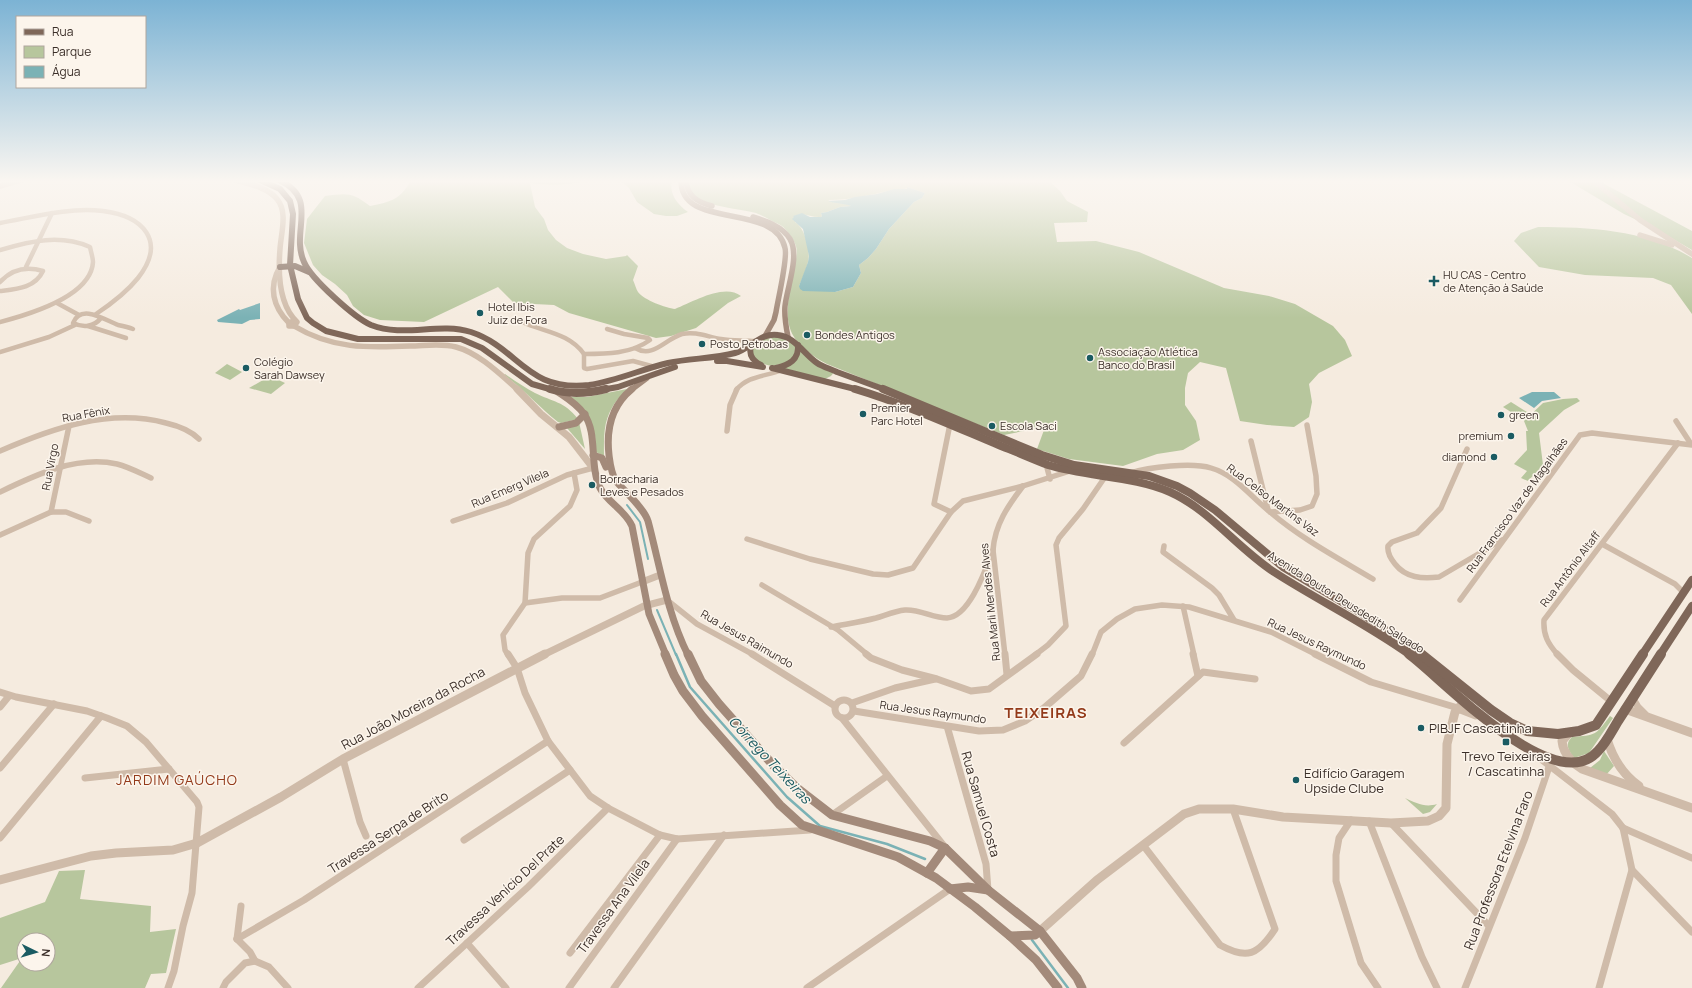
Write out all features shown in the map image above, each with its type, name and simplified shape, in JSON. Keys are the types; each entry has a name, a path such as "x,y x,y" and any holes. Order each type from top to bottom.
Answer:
{"main road":[{"path":"280,267 290,265 301,267 310,272 352,315 370,325 401,331 450,330 469,332 491,342 532,374 555,384 585,386 600,384 685,360 727,355 743,350 765,336 777,334 788,337 798,345 799,350 794,360 781,367 772,368 727,361 659,368 637,380 606,390 570,394 558,392 532,384 482,348 461,339 358,339 326,331 313,323 307,318 298,299 290,265 292,226"},
{"path":"300,226 300,250 310,272"},
{"path":"765,226 776,233 785,244 786,251 776,312 774,320 765,336"},
{"path":"777,226 782,229 789,237 793,244 795,256 786,303 788,337"},
{"path":"348,337 364,335 370,329 370,325"},
{"path":"754,342 749,352 750,357 758,364 763,366"},
{"name":"Avenida Doutor Deusdedith Salgado","path":"798,345 818,364 922,404 1040,454 1077,465 1129,473 1164,481 1184,489 1217,513 1277,563 1391,632 1417,650 1512,724 1534,732 1563,734"},
{"path":"659,368 620,401 611,417 607,439 612,473 642,510 647,519 667,600 683,645 701,680 719,704 773,765 797,788 832,815 930,841 945,848 988,890 1040,931 1077,978 1082,988"},
{"name":"Avenida Doutor Deusdedith Salgado","path":"772,368 885,398 1046,464 1070,471 1152,485 1166,490 1201,512 1274,572 1339,610 1411,656 1461,704 1486,719 1550,763 1574,763"},
{"path":"824,381 832,377 836,372"},
{"path":"558,392 576,405 585,414 589,422 593,437 593,468 603,493 628,518 634,528 647,606 674,676 692,704 780,806 802,825 898,857 928,873 1010,936 1036,960 1058,988"},
{"path":"559,427 576,422 585,414"},
{"path":"594,455 601,457 604,460 612,481 621,491 626,492"},
{"path":"1461,704 1469,700 1500,721 1522,732 1546,736 1582,732 1596,725 1688,587"},
{"path":"1574,763 1587,761 1598,752 1692,606"},
{"path":"928,873 945,848"},
{"path":"950,889 968,887 988,890"},
{"path":"1010,936 1036,935 1040,931"}],"street":[{"path":"26,268 46,226"},
{"path":"96,314 128,289 144,269 149,256 150,238 143,226"},
{"path":"282,226 280,267 282,288 293,323"},
{"path":"1646,226 1674,246"},
{"path":"1649,226 1692,255"},
{"path":"1640,234 1674,246 1692,255"},
{"path":"0,250 39,240 71,239 90,247 94,256 93,268 88,276 77,288 57,303 16,318 0,322"},
{"path":"280,267 274,278 272,290 278,310 293,323 317,339 344,346 436,346 462,349 491,369 520,392 541,414 559,427 583,453 593,468"},
{"path":"0,282 5,276 16,270 35,268 43,271 42,275 36,281 26,286 0,291"},
{"path":"272,290 282,288"},
{"path":"57,303 79,315"},
{"path":"75,325 73,323 74,320 79,315 88,313 96,314 101,318 133,329"},
{"path":"87,326 96,323 101,318"},
{"path":"293,323 307,318"},
{"path":"522,322 528,326 565,338 580,347 584,354 584,368 587,369 633,361 659,368"},
{"path":"0,352 49,337 75,325 87,326 126,338"},
{"path":"584,354 613,352 635,348 650,340 648,338 607,329"},
{"path":"635,348 639,352 646,352 658,348 679,335 695,332 712,337 754,342"},
{"path":"727,431 730,402 740,385 757,376 774,374 782,370"},
{"name":"Rua Fênix","path":"0,452 34,436 101,419 134,418 166,422 193,432 199,439"},
{"path":"1676,420 1692,444"},
{"path":"950,424 934,504 951,512"},
{"path":"1251,441 1269,511 1300,510 1312,506 1316,494 1316,476 1307,425"},
{"name":"Rua Virgo","path":"51,512 69,426"},
{"name":"Rua Francisco Vaz de Magalhães","path":"1460,600 1580,435 1592,434 1692,444"},
{"name":"Rua Antônio Altaff","path":"1612,702 1553,650 1544,633 1544,620 1678,443"},
{"path":"1467,450 1441,508 1417,533 1392,542 1388,546 1387,552 1399,570 1412,577 1427,579 1439,577 1504,539"},
{"path":"583,453 594,455"},
{"path":"0,492 27,479 60,467 85,463 110,463 127,467 151,478"},
{"path":"1046,464 1050,479"},
{"name":"Rua Celso Martins Vaz","path":"1129,473 1142,469 1190,465 1199,465 1212,468 1232,479 1269,511 1302,536 1374,579"},
{"name":"Rua Emerg Vilela","path":"453,521 507,503 567,475 593,468"},
{"path":"747,539 828,564 873,574 888,575 913,568 951,512 963,501 1050,479 1070,471"},
{"path":"574,473 577,490 570,506 534,539 528,553 525,603 503,635 505,650 517,668 525,693 548,741 590,796 608,808 660,835 677,839 815,830"},
{"path":"762,585 830,627 838,630 872,658 902,670 937,679 971,691 989,689 1048,645 1066,626 1056,545 1059,538 1083,509 1104,477"},
{"name":"Rua Marli Mendes Alves","path":"1007,675 993,550 993,536 1003,515 1023,486"},
{"path":"0,535 51,512 66,512 89,521"},
{"path":"1602,544 1675,584 1688,587"},
{"path":"1164,546 1163,552 1212,588 1219,595 1234,620"},
{"path":"830,627 875,618 894,612 909,610 933,617 954,617 962,611 969,602 993,550"},
{"path":"525,603 562,598 600,598 660,575"},
{"path":"647,606 667,600"},
{"name":"Rua Jesus Raimundo","path":"667,600 697,624 766,661 835,706"},
{"name":"Rua Jesus Raymundo","path":"854,711 979,732 1003,730 1025,721 1044,708 1081,676 1097,644 1101,632 1117,619 1135,608 1162,605 1184,606 1271,632 1371,682 1461,704"},
{"name":"Rua João Moreira da Rocha","path":"0,880 52,865 90,857 128,852 163,852 186,848 257,812 343,759 517,668 647,606"},
{"path":"1184,606 1198,676"},
{"path":"1124,743 1203,672 1255,678"},
{"path":"937,679 895,688 852,703 844,700 835,706 837,714 842,718 887,776 930,827 945,848"},
{"path":"0,692 9,696 54,704 101,716 128,726 144,740 177,780 198,800 197,843 192,893 183,926 174,971 168,988"},
{"path":"0,706 9,696"},
{"path":"1632,698 1638,707 1651,719"},
{"path":"842,718 848,717 854,711 852,703"},
{"path":"0,768 54,704"},
{"path":"1040,931 1096,880 1184,814 1200,809 1233,808 1283,817 1392,823 1428,821 1439,816 1446,808 1447,744 1455,712 1461,704"},
{"path":"1625,709 1692,733"},
{"path":"0,838 101,716"},
{"name":"Rua Samuel Costa","path":"946,726 986,864 988,890"},
{"path":"1563,734 1564,737 1562,746 1568,758 1582,769 1692,808"},
{"path":"1607,739 1612,756 1625,774 1647,792"},
{"name":"Travessa Serpa de Brito","path":"237,939 311,896 548,741"},
{"path":"343,759 360,822 366,836"},
{"path":"1550,763 1612,814 1622,828 1627,843 1632,870 1599,988"},
{"name":"Rua Professora Etelvina Faro","path":"1465,988 1525,838 1550,763"},
{"path":"85,778 169,769"},
{"path":"464,840 570,770"},
{"path":"832,815 887,776"},
{"name":"Travessa Venício Del Prate","path":"418,988 528,887 608,808"},
{"path":"1143,845 1220,945 1236,953 1248,954 1259,948 1268,940 1275,929 1233,808"},
{"path":"1351,820 1339,838 1336,855 1336,881 1361,963 1378,988"},
{"path":"1369,822 1422,957 1437,988"},
{"path":"1392,823 1489,926"},
{"path":"1622,828 1692,858"},
{"path":"570,953 660,835"},
{"path":"614,988 724,835"},
{"name":"Travessa Ana Vilela","path":"569,988 677,839"},
{"path":"1632,870 1692,932"},
{"path":"807,988 950,889"},
{"path":"241,906 237,939 250,952 254,961"},
{"path":"467,943 506,988"},
{"path":"223,988 226,982 245,963 254,961 269,967 288,988"}],"green space":[{"path":"306,226 547,226 556,240 567,248 583,254 606,259 627,255 638,266 633,280 638,292 650,301 666,307 675,309 699,298 717,293 734,293 741,296 728,303 696,328 671,336 656,338 569,313 554,305 514,303 498,287 424,322 380,320 364,315 353,306 347,295 322,275 313,265 304,243"},
{"path":"782,226 800,226 808,246 809,257 799,286 835,292 853,287 861,273 859,265 876,249 892,226 1054,226 1057,242 1096,241 1139,252 1224,288 1269,296 1295,304 1333,326 1345,340 1352,356 1319,373 1309,384 1312,402 1309,417 1294,427 1240,421 1226,368 1200,362 1188,373 1185,388 1185,405 1196,421 1200,440 1183,450 1157,454 1123,466 1069,459 1037,449 1044,430 1039,428 1004,435 827,364 812,355 801,346 789,326 788,303 797,252 794,242"},
{"path":"1650,226 1683,226 1692,231 1692,250"},
{"path":"1538,227 1597,229 1637,236 1656,241 1692,258 1692,314 1671,285 1653,278 1585,275 1539,267 1514,241 1521,233"},
{"path":"780,336 796,345 793,360 773,366 754,359 752,349 759,340"},
{"path":"800,348 835,371 831,376 823,380 772,368 789,364"},
{"path":"227,364 242,372 230,380 215,373"},
{"path":"505,374 531,391 563,405 578,419 561,423 558,422 504,375"},
{"path":"270,376 285,383 271,394 249,388"},
{"path":"627,389 614,404 607,418 604,456 596,452 595,435 570,397 587,397"},
{"path":"1577,398 1580,401 1564,410 1539,433 1543,465 1528,481 1521,478 1527,471 1514,464 1527,450 1526,431 1528,431 1524,421 1543,403"},
{"path":"1511,402 1527,412 1519,417 1503,407"},
{"path":"579,422 585,449 567,428"},
{"path":"1610,716 1613,718 1589,753 1574,758 1568,748 1568,742 1572,737 1591,735 1598,731"},
{"path":"1604,751 1614,766 1606,775 1590,768 1600,760"},
{"path":"1405,798 1425,805 1437,804 1430,812 1423,814"},
{"path":"85,870 80,899 151,906 150,932 176,929 166,973 151,974 145,988 1,988 16,967 16,972 56,972 56,932 16,932 16,960 0,965 0,918 45,902 59,871"}],"water":[{"path":"800,226 892,226 876,249 859,265 861,273 853,287 835,292 803,291 800,289 799,286 809,256 803,229"},
{"path":"260,303 260,319 250,320 242,324 218,322 217,320 239,309 240,310"},
{"path":"1532,392 1554,392 1561,398 1542,401 1534,408 1519,398"}],"waterway":[{"name":"Córrego Teixeiras","path":"627,505 640,522 648,559"},
{"name":"Córrego Teixeiras","path":"657,610 676,655"},
{"name":"Córrego Teixeiras","path":"676,654 690,687 787,797 820,826 887,844 925,859"},
{"name":"Córrego Teixeiras","path":"1032,940 1068,988"}],"place":[{"name":"HU CAS - Centro de Atenção à Saúde","path":"1434,281"},
{"name":"Hotel Ibis Juiz de Fora","path":"480,313"},
{"name":"Bondes Antigos","path":"807,335"},
{"name":"Posto Petrobas","path":"702,344"},
{"name":"Associação Atlética Banco do Brasil","path":"1090,358"},
{"name":"Colégio Sarah Dawsey","path":"246,368"},
{"name":"Premier Parc Hotel","path":"863,414"},
{"name":"green","path":"1501,415"},
{"name":"Escola Saci","path":"992,426"},
{"name":"premium","path":"1511,436"},
{"name":"diamond","path":"1494,457"},
{"name":"Borracharia Leves e Pesados","path":"592,485"},
{"name":"PIBJF Cascatinha","path":"1421,728"},
{"name":"Trevo Teixeiras / Cascatinha","path":"1506,742"},
{"name":"Edifício Garagem Upside Clube","path":"1296,780"}],"district":[{"name":"TEIXEIRAS","path":"1046,713"},
{"name":"JARDIM GAÚCHO","path":"177,780"}]}
